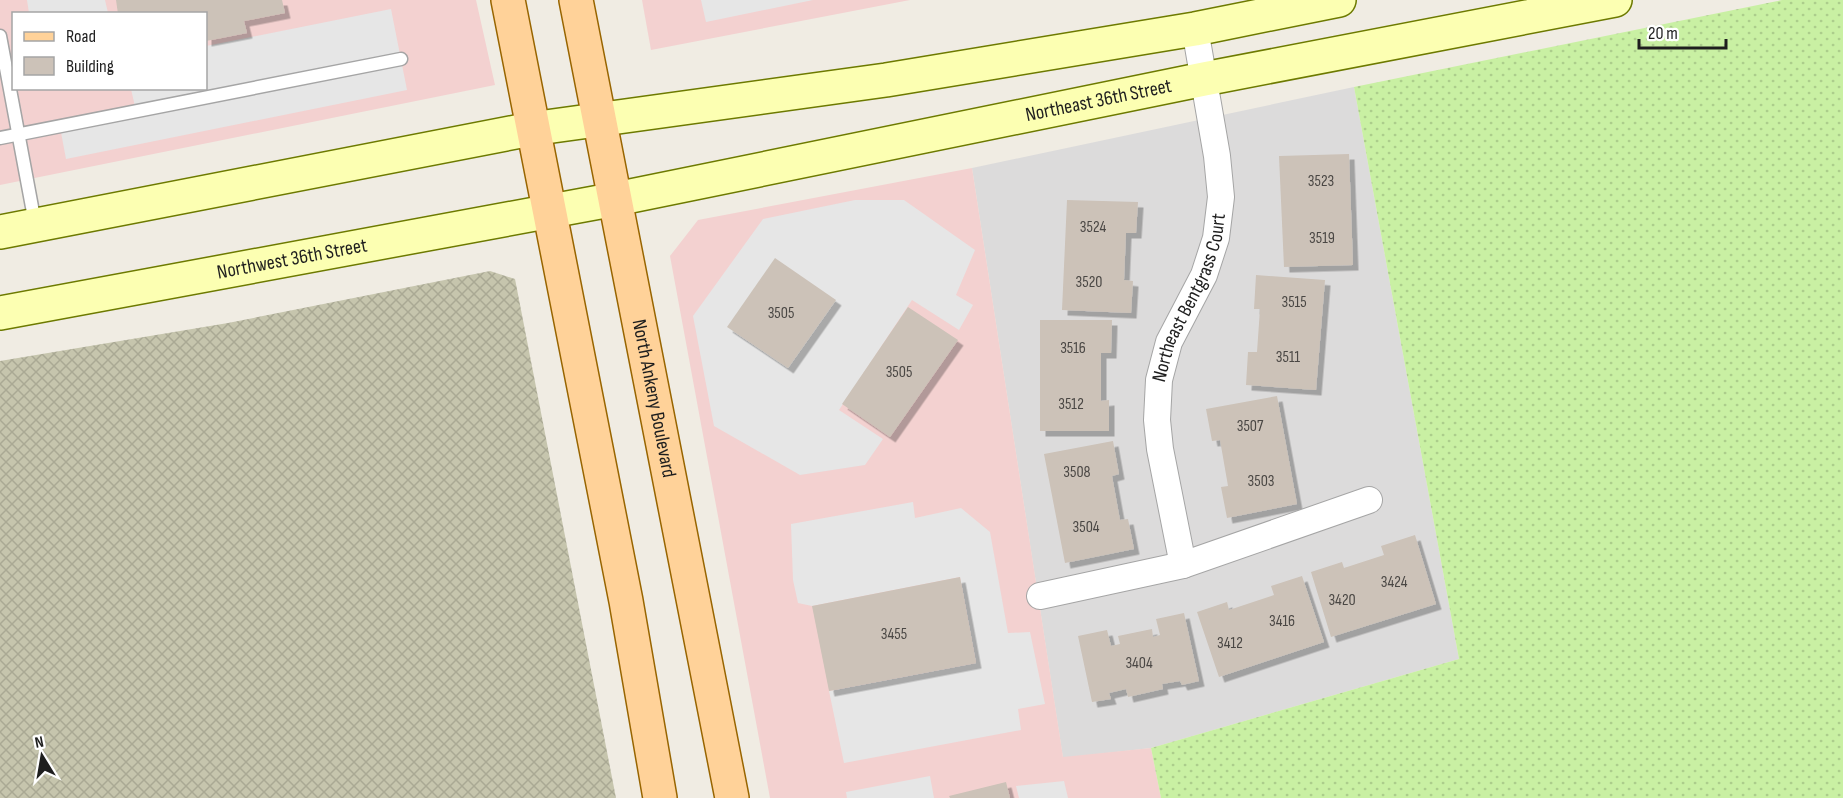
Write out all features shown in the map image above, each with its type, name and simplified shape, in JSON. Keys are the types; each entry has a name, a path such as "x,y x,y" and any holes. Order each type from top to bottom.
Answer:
{"main road":[{"path":"508,0 531,129 626,601 660,798"},
{"name":"North Ankeny Boulevard","path":"576,0 732,798"},
{"path":"0,232 531,129 886,80 1195,29 1339,0"},
{"name":"Northeast 36th Street","path":"583,204 1204,79 1615,0"},
{"name":"Northwest 36th Street","path":"0,313 583,204"}],"street":[{"name":"Northeast Bentgrass Court","path":"1183,565 1157,420 1159,380 1169,342 1204,275 1216,238 1221,197 1195,29"},
{"path":"1041,596 1183,565 1369,500"}],"lane":[{"path":"0,36 35,224"},
{"path":"0,138 401,59"}],"shaded area":[{"path":"0,0 476,0 495,85 0,185"},
{"path":"27,0 105,0 108,12 29,12"},
{"path":"642,0 910,0 651,50"},
{"path":"701,0 813,0 706,22"},
{"path":"391,9 407,90 66,159 60,127 136,111 131,90 207,90 207,46"},
{"path":"1354,87 1459,659 1151,748 1063,758 972,168"},
{"path":"972,168 1063,757 1151,748 1161,798 770,798 670,256 698,220"},
{"path":"855,200 904,200 975,250 956,295 973,305 959,330 912,300 839,410 883,439 865,465 800,475 714,426 693,316 763,219"},
{"path":"490,271 515,279 616,798 0,798 0,361 228,323"},
{"path":"913,502 915,518 961,508 990,532 1008,633 1030,632 1045,704 1018,709 1021,730 844,763 829,691 976,663 960,577 812,606 798,603 793,580 791,524"},
{"path":"930,776 934,798 847,798 846,792"},
{"path":"1064,781 1068,798 1019,798 1016,786"}],"green space":[{"path":"1782,0 1843,0 1843,798 1161,798 1151,748 1459,659 1354,87"}],"building":[{"path":"116,0 282,0 285,13 244,21 247,33 207,41 207,12 118,12"},
{"path":"1349,154 1353,265 1284,267 1279,156"},
{"path":"1067,200 1138,202 1136,233 1126,233 1124,280 1133,281 1131,313 1062,310"},
{"path":"775,258 836,300 788,368 727,327"},
{"path":"1256,275 1325,280 1316,390 1246,385 1248,352 1257,352 1260,309 1254,309"},
{"path":"908,307 958,340 890,437 842,404"},
{"path":"1040,320 1112,320 1111,353 1101,353 1101,401 1109,400 1109,431 1040,431"},
{"path":"1277,396 1297,504 1227,518 1221,487 1228,486 1220,440 1212,441 1206,409"},
{"path":"1113,441 1119,474 1112,476 1120,520 1128,519 1134,549 1065,563 1044,454"},
{"path":"1415,535 1436,604 1331,637 1311,572 1342,562 1344,568 1384,555 1381,546"},
{"path":"1302,576 1324,642 1219,677 1197,612 1227,602 1229,610 1274,595 1271,586"},
{"path":"960,577 976,663 829,691 812,606"},
{"path":"1184,613 1199,681 1182,685 1180,681 1162,684 1163,689 1128,697 1126,689 1109,693 1111,699 1092,702 1078,636 1107,630 1111,646 1120,644 1118,636 1152,629 1153,637 1160,635 1156,619"},
{"path":"1006,782 1010,798 950,798 949,796"}]}
